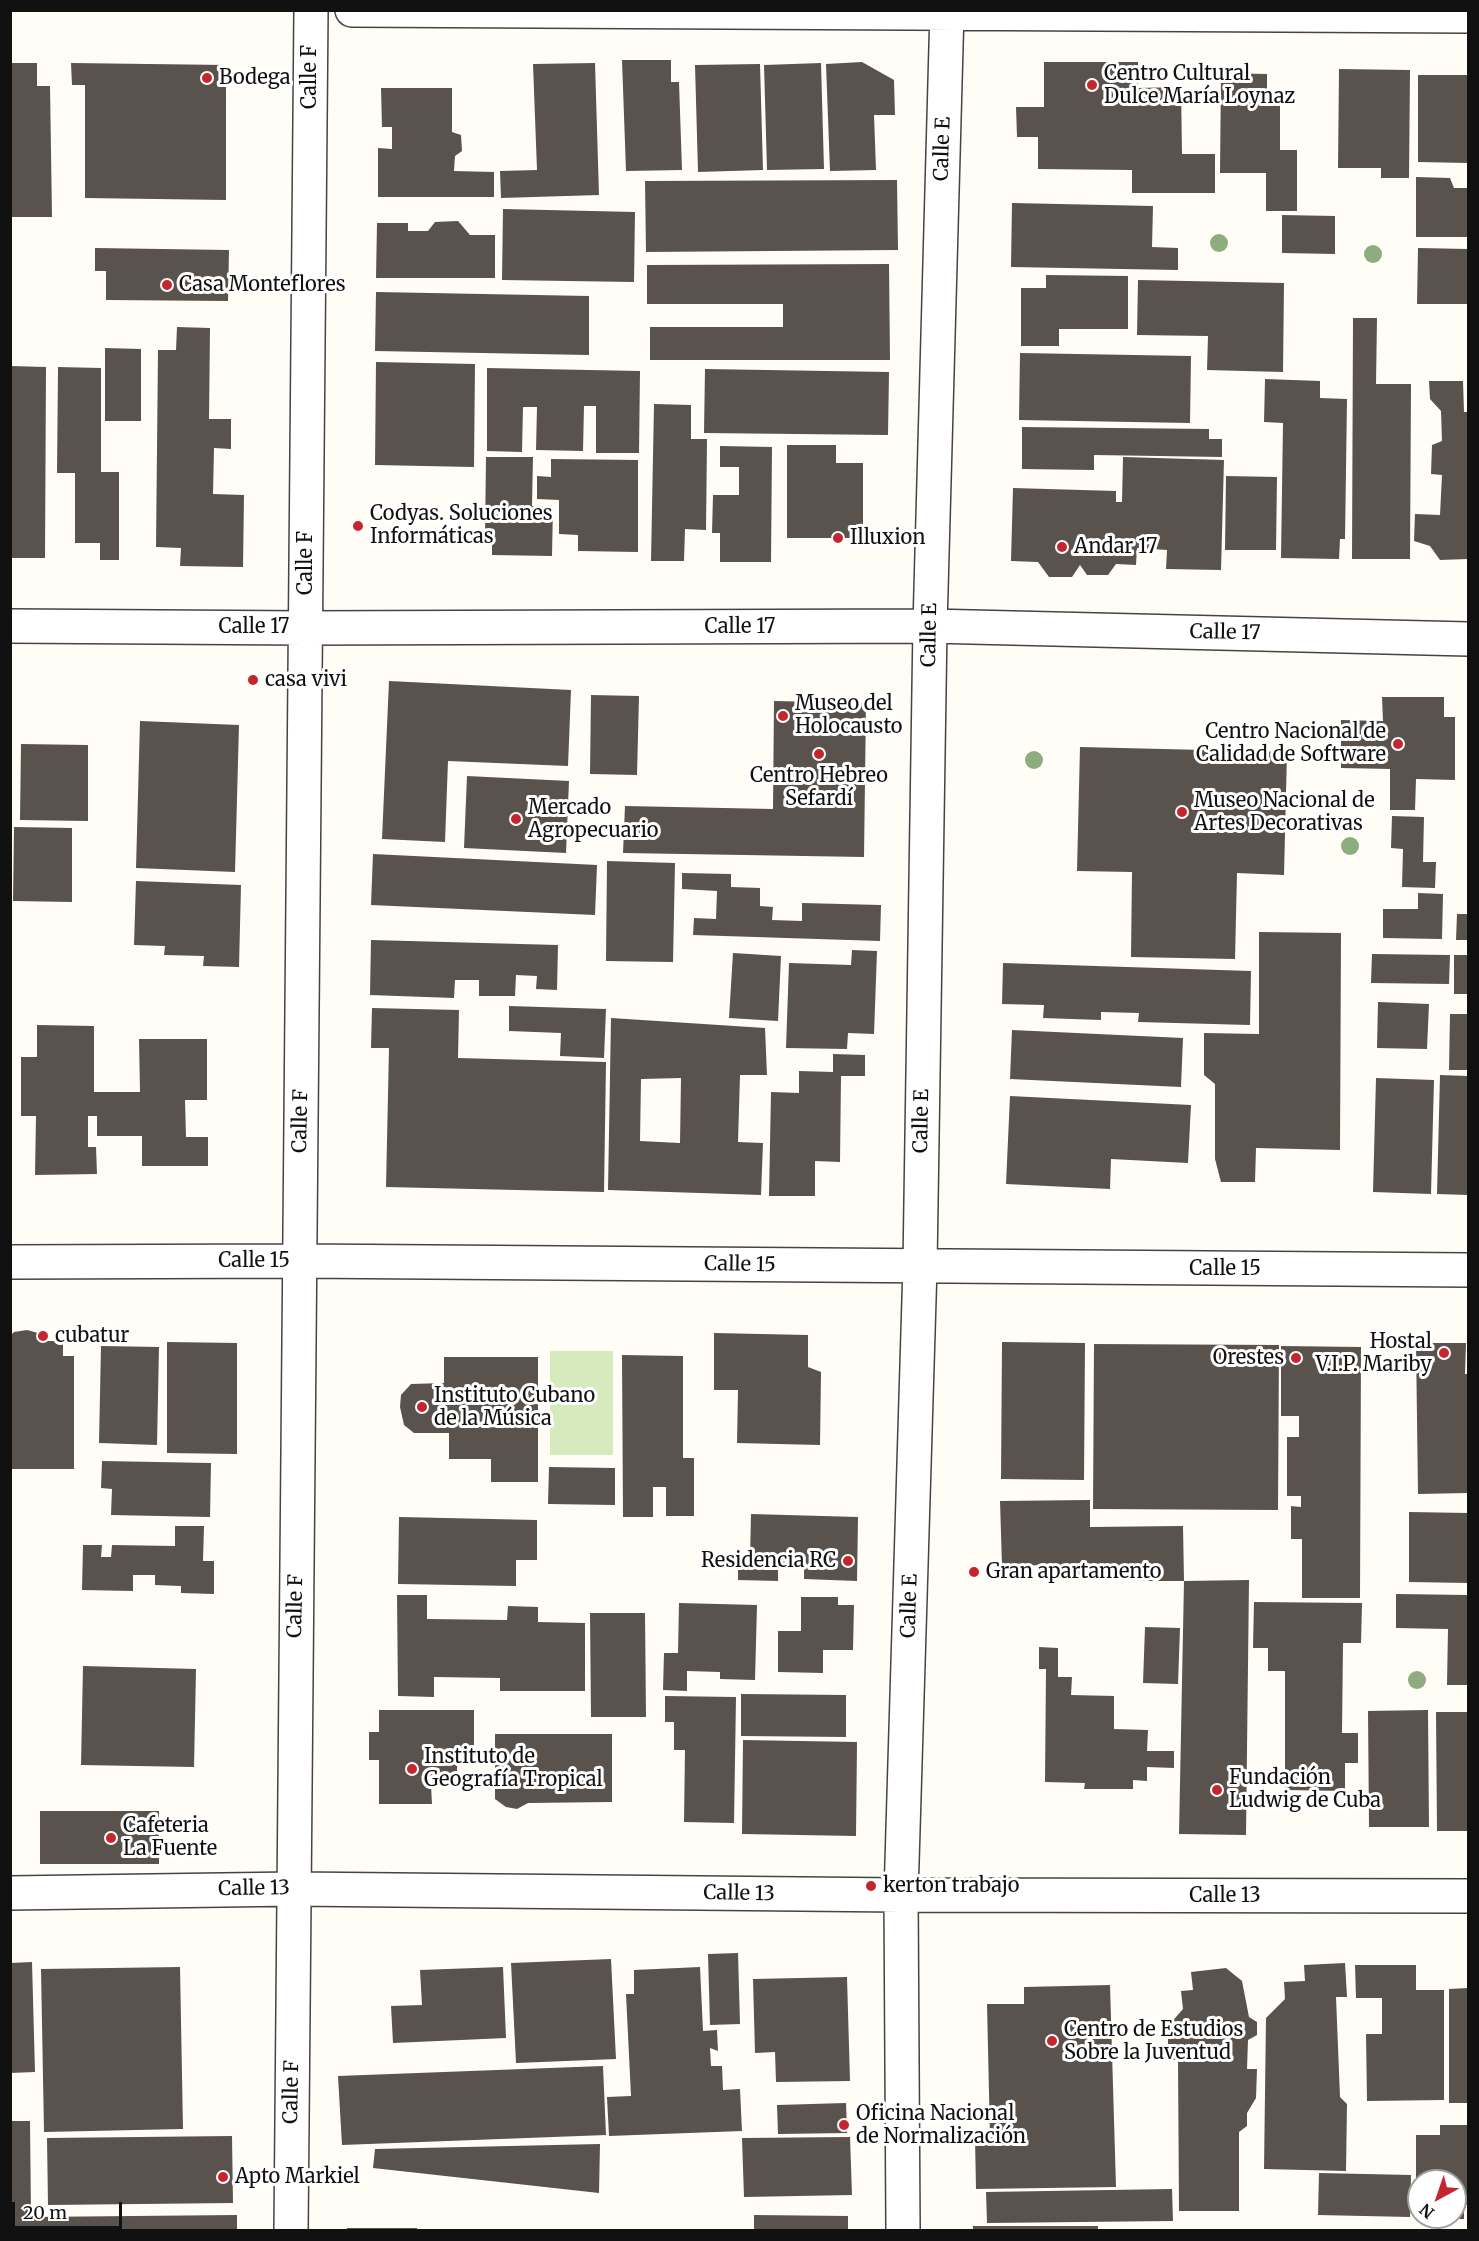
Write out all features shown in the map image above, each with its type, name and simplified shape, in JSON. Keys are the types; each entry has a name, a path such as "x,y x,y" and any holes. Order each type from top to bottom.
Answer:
{"street":[{"name":"Calle F","path":"291,2230 310,10"},
{"path":"352,10 1468,16"},
{"name":"Calle E","path":"903,2230 901,1895 920,1266 930,626 947,12"},
{"name":"Calle 17","path":"10,626 305,628 930,626 1468,639"},
{"name":"Calle 15","path":"10,1262 300,1261 1468,1270"},
{"name":"Calle 13","path":"10,1893 294,1888 901,1895 1468,1896"}],"green space":[{"path":"550,1351 613,1351 613,1455 550,1455"}],"building":[{"path":"622,60 671,60 671,82 679,82 682,170 626,171"},
{"path":"862,62 894,80 895,115 874,115 876,170 830,171 826,64"},
{"name":"Centro Cultural Dulce María Loynaz","path":"1044,62 1138,62 1138,88 1181,87 1182,154 1215,154 1215,193 1132,193 1132,170 1038,169 1038,137 1017,137 1016,107 1044,107"},
{"path":"10,63 37,63 37,86 50,86 52,217 10,217"},
{"path":"71,63 226,65 226,200 85,198 85,85 72,85"},
{"path":"595,63 599,195 501,198 500,171 537,170 533,64"},
{"path":"821,63 824,169 767,170 764,65"},
{"path":"760,64 763,170 698,172 695,65"},
{"path":"1339,69 1410,70 1409,178 1381,178 1381,168 1338,168"},
{"path":"1221,73 1267,74 1267,99 1280,100 1280,150 1297,150 1297,211 1266,211 1266,173 1220,173"},
{"path":"1418,75 1468,75 1468,163 1418,162"},
{"path":"381,88 452,88 452,132 461,135 462,151 455,156 454,171 494,172 494,197 378,197 378,148 392,149 392,127 382,127"},
{"path":"1416,177 1450,178 1454,188 1468,188 1468,237 1416,237"},
{"path":"897,180 898,250 646,252 645,181"},
{"path":"1012,203 1153,206 1152,247 1178,248 1178,270 1011,267"},
{"path":"503,209 635,212 634,282 502,280"},
{"path":"1282,215 1335,216 1335,254 1282,253"},
{"path":"458,221 470,235 495,235 495,278 376,278 377,223 408,223 408,231 428,231 435,222"},
{"name":"Casa Monteflores","path":"95,248 229,250 228,301 106,300 106,271 95,271"},
{"path":"1418,248 1468,249 1468,304 1417,304"},
{"path":"889,264 890,360 650,360 650,327 783,327 783,304 647,304 647,265"},
{"path":"1046,275 1128,276 1128,329 1059,329 1059,346 1021,346 1021,288 1046,288"},
{"path":"1138,280 1284,283 1283,372 1207,370 1208,336 1137,335"},
{"path":"376,292 589,296 589,355 375,351"},
{"path":"1353,318 1377,318 1376,384 1411,384 1410,559 1352,559"},
{"path":"177,327 210,328 209,419 231,419 231,449 214,448 213,494 244,495 243,567 180,566 181,548 156,547 158,350 176,350"},
{"path":"105,348 141,349 141,421 105,421"},
{"path":"1020,353 1191,356 1190,423 1019,420"},
{"path":"376,362 475,364 474,467 375,465"},
{"path":"10,366 46,367 45,558 10,558"},
{"path":"58,367 101,368 101,472 119,472 119,560 100,560 100,543 75,543 75,473 57,473"},
{"path":"487,368 640,371 639,453 596,453 596,406 584,406 583,451 536,450 537,407 523,407 522,452 487,451"},
{"path":"705,369 889,372 888,435 704,433"},
{"path":"1265,379 1320,381 1320,398 1347,399 1345,539 1340,539 1339,559 1281,558 1283,423 1264,422"},
{"path":"1429,381 1463,381 1464,412 1468,412 1468,559 1440,560 1430,546 1414,541 1415,514 1440,515 1442,475 1431,474 1432,445 1442,441 1441,411 1430,399"},
{"path":"654,404 691,405 691,439 707,439 706,530 685,529 684,561 651,561"},
{"path":"1022,427 1209,429 1209,439 1222,439 1222,457 1094,455 1094,470 1022,469"},
{"path":"787,445 836,445 836,463 863,463 863,538 787,538"},
{"path":"720,446 772,447 771,562 720,562 720,533 712,533 713,495 739,495 739,467 720,467"},
{"path":"486,457 533,457 532,506 553,506 552,556 492,555 492,537 485,536"},
{"path":"1123,457 1224,460 1221,570 1166,569 1167,550 1137,548 1136,565 1116,564 1108,575 1087,575 1080,565 1072,577 1049,577 1038,562 1011,561 1013,488 1116,491 1116,502 1122,502"},
{"path":"551,459 638,460 638,552 578,551 578,535 559,534 559,500 537,499 537,476 551,477"},
{"path":"1226,476 1277,477 1276,550 1225,550"},
{"path":"389,681 571,690 568,766 448,761 445,842 382,839"},
{"path":"591,695 639,696 637,775 590,774"},
{"name":"Centro Nacional de Calidad de Software","path":"1382,697 1444,697 1444,717 1455,717 1455,780 1416,779 1415,810 1390,810 1390,769 1341,768 1341,720 1383,721"},
{"name":"Centro Hebreo Sefardí","path":"774,701 866,703 864,857 623,853 625,806 773,809"},
{"path":"140,721 239,725 235,872 136,868"},
{"path":"21,744 88,745 88,821 20,820"},
{"name":"Museo Nacional de Artes Decorativas","path":"1080,747 1287,752 1284,875 1237,873 1235,959 1131,957 1132,872 1077,871"},
{"path":"467,776 569,781 566,853 464,848"},
{"path":"1392,816 1424,817 1423,862 1436,862 1435,888 1402,887 1403,849 1391,848"},
{"path":"14,827 72,828 72,902 13,901"},
{"path":"373,854 597,865 595,915 371,905"},
{"path":"607,861 675,863 673,962 606,961"},
{"path":"682,873 731,874 731,887 760,888 760,906 773,907 772,920 802,921 802,903 881,905 880,941 693,935 694,918 716,919 717,891 682,889"},
{"path":"136,881 241,885 239,967 203,966 204,956 164,955 165,946 134,945"},
{"path":"1418,893 1443,894 1442,939 1383,938 1383,909 1418,909"},
{"path":"1457,914 1468,914 1468,940 1456,940"},
{"path":"1259,932 1341,933 1340,1150 1256,1148 1255,1182 1221,1182 1215,1159 1215,1084 1204,1075 1204,1033 1259,1034"},
{"path":"371,940 558,945 557,990 536,989 537,976 516,975 515,996 479,996 479,980 455,980 454,998 370,995"},
{"path":"852,950 877,951 874,1034 848,1033 847,1049 786,1048 789,963 851,965"},
{"path":"733,953 781,956 778,1021 729,1018"},
{"path":"1372,954 1450,955 1449,984 1371,983"},
{"path":"1454,955 1468,955 1468,994 1454,994"},
{"path":"1003,963 1251,971 1250,1025 1138,1022 1139,1013 1101,1012 1101,1020 1043,1018 1044,1005 1002,1004"},
{"path":"1378,1002 1429,1004 1427,1049 1377,1048"},
{"path":"509,1006 606,1009 604,1058 560,1056 561,1033 509,1031"},
{"path":"372,1008 459,1010 458,1058 606,1062 604,1192 386,1187 389,1048 371,1048"},
{"path":"1450,1014 1468,1014 1468,1070 1449,1070"},
{"path":"611,1018 765,1028 767,1075 740,1075 738,1142 763,1143 761,1195 608,1190","holes":["681,1078 680,1143 640,1141 641,1079"]},
{"path":"37,1025 94,1026 94,1092 140,1092 139,1039 207,1039 207,1100 185,1100 186,1137 208,1137 208,1166 142,1166 142,1136 97,1136 97,1116 88,1116 88,1147 96,1147 97,1174 35,1175 36,1116 21,1116 21,1057 37,1057"},
{"path":"1012,1030 1183,1038 1181,1087 1010,1079"},
{"path":"833,1054 865,1055 865,1076 841,1076 840,1162 815,1161 815,1196 769,1196 771,1092 799,1093 799,1071 833,1072"},
{"path":"1440,1075 1468,1076 1468,1195 1437,1194"},
{"path":"1376,1078 1434,1080 1431,1194 1373,1192"},
{"path":"1010,1096 1191,1105 1188,1163 1111,1159 1110,1189 1006,1184"},
{"path":"27,1330 38,1333 47,1341 63,1341 63,1356 74,1356 74,1469 10,1469 10,1336 14,1332"},
{"path":"714,1333 808,1335 808,1367 821,1372 820,1445 737,1443 738,1390 714,1390"},
{"path":"167,1342 237,1343 237,1454 167,1453"},
{"path":"1002,1342 1085,1343 1084,1480 1001,1479"},
{"path":"1416,1343 1466,1343 1468,1493 1418,1494"},
{"path":"1094,1344 1279,1345 1278,1510 1093,1509"},
{"path":"101,1346 159,1347 157,1445 99,1443"},
{"path":"1281,1346 1361,1347 1360,1598 1302,1598 1302,1539 1291,1539 1291,1506 1301,1507 1301,1496 1287,1496 1287,1437 1299,1437 1299,1416 1281,1416"},
{"path":"622,1355 683,1356 683,1458 694,1458 694,1516 666,1516 666,1487 653,1487 653,1517 623,1517"},
{"path":"444,1357 538,1357 538,1482 491,1482 491,1459 449,1459 449,1433 414,1433 404,1425 400,1407 401,1395 411,1384 444,1383"},
{"path":"102,1461 211,1463 210,1517 111,1515 112,1489 101,1488"},
{"path":"549,1467 615,1468 615,1505 548,1504"},
{"path":"1090,1500 1090,1527 1183,1526 1184,1581 1137,1581 1137,1574 1050,1575 1050,1565 1002,1566 1000,1501"},
{"path":"1409,1512 1468,1513 1468,1583 1409,1582"},
{"path":"751,1514 858,1517 857,1581 804,1579 804,1568 778,1567 778,1581 738,1580 738,1560 750,1560"},
{"path":"399,1517 537,1520 537,1560 516,1560 516,1586 398,1584"},
{"path":"175,1526 204,1526 203,1561 214,1561 214,1594 181,1593 181,1586 155,1585 155,1575 133,1575 133,1591 82,1590 83,1545 102,1545 101,1557 111,1557 112,1545 175,1546"},
{"path":"1249,1580 1246,1835 1179,1834 1184,1581"},
{"path":"1396,1594 1468,1595 1468,1685 1447,1685 1448,1629 1396,1628"},
{"path":"397,1595 427,1595 427,1619 507,1620 508,1606 538,1607 538,1622 585,1623 585,1691 500,1691 500,1678 434,1677 434,1697 398,1696"},
{"path":"801,1597 838,1597 838,1605 854,1605 853,1650 823,1650 823,1673 778,1672 778,1631 801,1631"},
{"path":"1254,1602 1362,1603 1361,1643 1343,1643 1342,1733 1358,1733 1358,1763 1345,1763 1345,1791 1285,1790 1285,1671 1268,1671 1268,1648 1253,1648"},
{"path":"679,1603 757,1605 755,1680 720,1679 720,1672 687,1671 687,1691 663,1690 664,1653 678,1653"},
{"path":"590,1613 645,1613 646,1717 591,1717"},
{"path":"1145,1627 1180,1628 1178,1684 1143,1683"},
{"path":"1039,1647 1058,1648 1058,1677 1072,1677 1071,1695 1114,1696 1114,1729 1148,1730 1147,1751 1174,1751 1174,1768 1147,1767 1147,1781 1133,1780 1133,1789 1084,1789 1085,1783 1045,1782 1046,1669 1039,1669"},
{"path":"83,1666 196,1669 194,1767 81,1765"},
{"path":"741,1694 846,1695 846,1737 741,1736"},
{"path":"665,1696 736,1697 734,1823 684,1822 685,1750 674,1750 674,1722 665,1722"},
{"path":"379,1710 474,1710 474,1751 457,1752 457,1785 431,1785 432,1804 379,1804 379,1760 369,1760 369,1732 379,1732"},
{"path":"1428,1710 1429,1827 1369,1827 1368,1711"},
{"path":"1436,1712 1468,1712 1468,1831 1437,1831"},
{"path":"495,1734 612,1734 612,1802 528,1803 517,1809 506,1807 495,1799"},
{"path":"743,1740 857,1742 856,1836 742,1834"},
{"path":"40,1811 159,1811 159,1864 40,1864"},
{"path":"738,1953 740,2024 710,2025 708,1954"},
{"path":"611,1959 616,2059 516,2063 511,1963"},
{"path":"32,1962 35,2072 10,2073 10,1963"},
{"path":"1345,1963 1347,1997 1336,1997 1340,2097 1347,2104 1346,2171 1264,2169 1266,2018 1285,1999 1284,1982 1305,1981 1304,1965"},
{"path":"1355,1965 1416,1965 1416,1990 1444,1990 1444,2100 1367,2101 1366,2034 1382,2034 1382,1998 1356,1998"},
{"path":"180,1967 183,2129 44,2132 41,1969"},
{"path":"503,1967 506,2038 393,2043 391,2006 422,2005 420,1970"},
{"path":"700,1967 703,2031 717,2030 718,2051 710,2048 711,2066 722,2066 723,2090 740,2089 742,2131 609,2136 607,2097 631,2096 626,1994 634,1994 634,1970"},
{"path":"1226,1968 1242,1981 1249,2017 1257,2022 1257,2035 1248,2040 1247,2069 1257,2069 1256,2098 1247,2113 1247,2126 1239,2132 1239,2211 1179,2211 1178,2060 1168,2060 1168,2026 1183,2009 1181,1991 1193,1990 1191,1972"},
{"path":"847,1977 850,2081 776,2082 775,2052 755,2053 753,1979"},
{"path":"1110,1985 1116,2187 976,2189 975,2137 990,2137 987,2004 1024,2004 1024,1987"},
{"path":"1468,1988 1468,2103 1449,2103 1449,1989"},
{"path":"603,2066 606,2135 342,2145 338,2076"},
{"path":"846,2103 847,2133 778,2134 777,2105"},
{"path":"10,2121 30,2121 31,2217 237,2215 237,2230 10,2230"},
{"path":"1440,2125 1468,2125 1468,2205 1467,2169 1416,2169 1416,2135 1440,2135"},
{"path":"232,2136 233,2203 48,2205 47,2138"},
{"path":"850,2137 852,2195 744,2197 742,2138"},
{"path":"600,2144 599,2193 373,2168 375,2149"},
{"path":"1319,2173 1407,2175 1407,2217 1318,2215"},
{"path":"1172,2189 1173,2221 987,2223 986,2192"},
{"path":"754,2215 848,2216 848,2230 754,2230"},
{"path":"973,2226 1098,2226 1098,2230 973,2230"},
{"path":"347,2228 417,2228 417,2230 347,2230"}],"place":[{"name":"Bodega","path":"207,78"},
{"name":"Centro Cultural Dulce María Loynaz","path":"1092,85"},
{"name":"Casa Monteflores","path":"167,285"},
{"name":"Codyas. Soluciones Informáticas","path":"358,526"},
{"name":"Illuxion","path":"838,538"},
{"name":"Andar 17","path":"1062,547"},
{"name":"casa vivi","path":"253,680"},
{"name":"Museo del Holocausto","path":"783,716"},
{"name":"Centro Nacional de Calidad de Software","path":"1398,744"},
{"name":"Centro Hebreo Sefardí","path":"819,754"},
{"name":"Museo Nacional de Artes Decorativas","path":"1182,812"},
{"name":"Mercado Agropecuario","path":"516,819"},
{"name":"cubatur","path":"43,1336"},
{"name":"Hostal V.I.P. Mariby","path":"1444,1353"},
{"name":"Orestes","path":"1296,1358"},
{"name":"Instituto Cubano de la Música","path":"422,1407"},
{"name":"Residencia RC","path":"848,1561"},
{"name":"Gran apartamento","path":"974,1572"},
{"name":"Instituto de Geografía Tropical","path":"412,1769"},
{"name":"Fundación Ludwig de Cuba","path":"1217,1790"},
{"name":"Cafeteria La Fuente","path":"111,1838"},
{"name":"kerton trabajo","path":"871,1886"},
{"name":"Centro de Estudios Sobre la Juventud","path":"1052,2041"},
{"name":"Oficina Nacional de Normalización","path":"844,2125"},
{"name":"Apto Markiel","path":"223,2177"}]}
